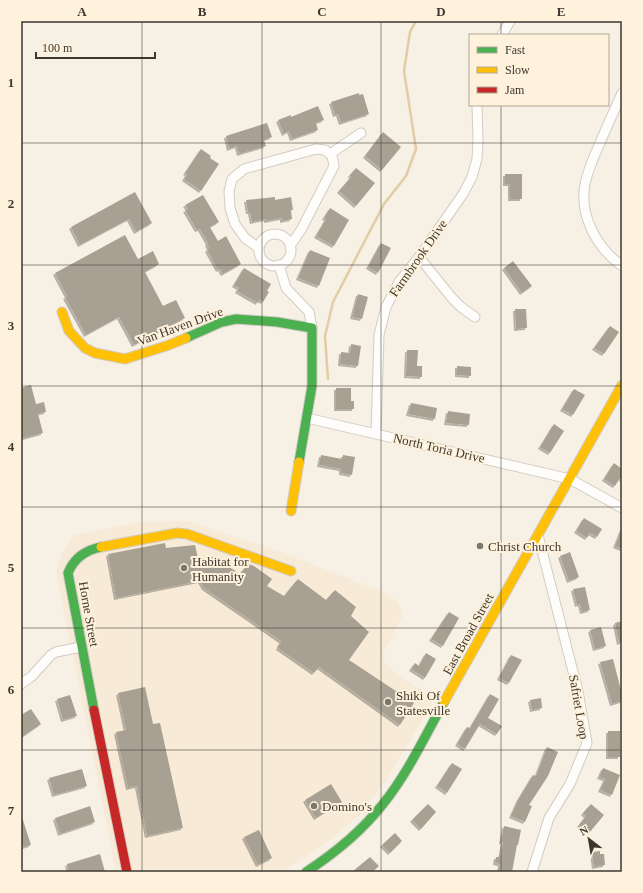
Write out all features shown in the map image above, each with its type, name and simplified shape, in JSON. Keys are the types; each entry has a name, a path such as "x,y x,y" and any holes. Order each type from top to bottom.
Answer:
{"street":[{"path":"503,34 510,21"},
{"path":"622,92 592,162 585,184 585,207 591,229 603,249 622,266"},
{"name":"Farmbrook Drive","path":"376,434 379,335 386,307 399,282 419,257 463,194 472,177 477,160 477,109"},
{"path":"330,154 361,133"},
{"path":"259,248 245,238 235,224 230,208 229,191 232,179 244,169 316,148 325,150 332,156 334,166 301,230 290,246"},
{"path":"277,234 282,236 287,240 290,246 288,258 279,265 272,266 267,264 262,260 259,254 261,242 265,237 270,235 277,234"},
{"path":"419,257 452,298 461,307 475,317"},
{"path":"279,265 286,288 309,312 312,328 312,386 291,511"},
{"name":"Van Haven Drive","path":"62,312 69,331 85,348 95,353 125,359 169,345 222,322 236,319 277,322 312,328"},
{"name":"East Broad Street","path":"306,872 328,858 360,830 384,803 411,761 622,385"},
{"name":"North Toria Drive","path":"307,418 570,479 622,508"},
{"name":"Horne Street","path":"127,872 81,647 68,573 71,565 76,559 86,552 97,548 178,533 187,534 291,571"},
{"name":"Safriet Loop","path":"532,872 549,818 570,784 587,744 578,691 538,535"},
{"path":"21,684 32,676 51,655 56,652 81,647"}],"shaded area":[{"path":"188,521 276,550 387,594 398,602 403,615 383,654 384,662 391,670 435,699 386,780 359,815 331,839 300,861 280,872 116,872 56,571 62,554 74,535 142,522"}],"building":[{"path":"359,93 359,95 363,94 369,114 341,123 338,114 335,115 331,102"},
{"path":"318,106 324,120 316,123 318,130 292,139 289,131 284,134 278,120 291,115 291,117"},
{"path":"267,123 272,137 264,140 266,146 239,154 237,146 229,149 226,136"},
{"path":"383,132 401,147 382,170 365,156"},
{"path":"201,149 219,164 201,191 184,179 187,174 185,173"},
{"path":"356,168 375,183 356,206 339,191 351,177 350,175"},
{"path":"505,174 522,174 522,199 510,199 510,184 505,184"},
{"path":"135,192 152,223 136,232 129,219 80,245 71,227"},
{"path":"203,195 219,222 210,227 211,229 218,241 226,236 241,264 223,274 220,269 218,270 207,250 209,248 208,243 200,229 197,230 185,210 188,209 185,205"},
{"path":"275,197 275,200 291,197 293,210 291,210 292,219 282,221 282,218 266,221 266,219 252,222 250,212 248,212 246,200"},
{"path":"330,208 349,220 334,246 316,236 326,219 324,218"},
{"path":"125,235 138,259 153,251 159,264 145,272 163,306 176,300 185,318 134,345 119,317 86,335 65,297 67,296 55,273"},
{"path":"381,243 391,248 378,273 368,267"},
{"path":"310,250 330,258 319,286 298,278"},
{"path":"513,261 532,286 522,293 504,268"},
{"path":"244,268 271,284 267,291 269,292 263,302 259,300 258,303 237,291 239,288 234,285"},
{"path":"358,294 368,297 362,319 352,317"},
{"path":"515,309 526,309 527,328 516,329"},
{"path":"610,326 619,332 604,354 594,348"},
{"path":"351,344 361,346 358,366 340,364 341,352 350,353"},
{"path":"407,350 418,350 417,366 422,366 422,377 406,376"},
{"path":"457,366 471,367 471,376 457,375"},
{"path":"31,385 36,404 44,402 46,412 38,414 43,433 21,439 21,388"},
{"path":"336,388 351,388 351,401 354,401 354,409 336,409"},
{"path":"574,389 585,395 573,415 562,409"},
{"path":"411,403 437,408 435,419 408,414"},
{"path":"448,411 470,414 469,425 446,423"},
{"path":"554,424 564,431 550,453 540,447"},
{"path":"321,455 342,459 343,455 355,457 352,475 341,473 341,469 319,465"},
{"path":"614,463 622,469 622,480 620,478 615,486 604,479"},
{"path":"584,518 602,529 597,537 590,533 587,538 576,531"},
{"path":"622,528 622,549 615,546"},
{"path":"165,543 166,548 195,545 198,559 214,557 240,574 248,564 254,566 272,579 267,586 284,596 298,579 326,600 335,590 356,607 351,616 369,632 349,660 414,703 400,725 319,667 314,673 278,648 281,641 204,588 200,581 116,598 108,554"},
{"path":"570,552 579,577 569,581 560,556"},
{"path":"585,587 590,610 582,612 580,604 577,605 573,589"},
{"path":"449,612 459,618 443,646 431,639"},
{"path":"622,621 622,642 619,643 615,623"},
{"path":"601,627 606,646 595,649 590,630"},
{"path":"426,653 436,659 425,678 411,669 415,663 419,666"},
{"path":"511,655 522,660 509,683 499,678"},
{"path":"613,659 622,694 622,701 612,704 600,662"},
{"path":"145,687 153,724 160,723 183,828 147,836 137,786 128,788 116,732 126,730 118,693"},
{"path":"490,694 499,699 488,718 502,726 497,734 480,724 465,749 457,744 467,727 470,728"},
{"path":"70,695 77,716 63,720 57,699"},
{"path":"541,698 542,708 532,710 530,700"},
{"path":"31,709 41,724 21,738 21,715"},
{"path":"608,731 620,731 620,757 608,757"},
{"path":"547,747 558,752 548,776 529,805 532,806 525,822 511,816 518,800 533,775 536,776"},
{"path":"452,763 462,769 447,793 437,786"},
{"path":"603,768 620,775 612,795 600,790 605,779 599,777"},
{"path":"82,769 87,786 54,795 49,778"},
{"path":"331,784 342,802 316,818 305,800"},
{"path":"428,804 436,812 421,829 412,820"},
{"path":"591,804 604,815 589,833 579,825 586,816 583,813"},
{"path":"90,806 95,822 60,834 55,818"},
{"path":"21,817 31,845 21,848"},
{"path":"504,826 521,830 512,872 499,870 500,864 495,863 496,857 500,857"},
{"path":"259,830 272,858 258,865 244,837"},
{"path":"395,833 402,841 390,853 382,845"},
{"path":"600,851 600,854 604,854 605,865 594,867 592,852"},
{"path":"100,854 105,872 69,872 67,864"},
{"path":"370,857 379,866 372,872 352,872"}],"waterway":[{"path":"328,379 325,336 333,302 384,204 406,176 416,149 404,71 410,32 416,21"}],"traffic: fast":[{"path":"186,338 222,322 236,319 277,322 312,328 312,386 299,462"},
{"path":"94,710 68,573 77,559 90,550 101,547"},
{"path":"306,872 348,841 375,814 400,780 444,702"}],"traffic: slow":[{"path":"62,312 69,331 85,348 95,353 125,359 186,338"},
{"path":"444,702 622,385"},
{"path":"291,511 299,462"},
{"path":"101,547 177,533 187,534 291,571"}],"traffic: jam":[{"path":"94,710 127,872"}],"place":[{"name":"Christ Church","path":"480,546"},
{"name":"Habitat for Humanity","path":"184,568"},
{"name":"Shiki Of Statesville","path":"388,702"},
{"name":"Domino's","path":"314,806"}]}
